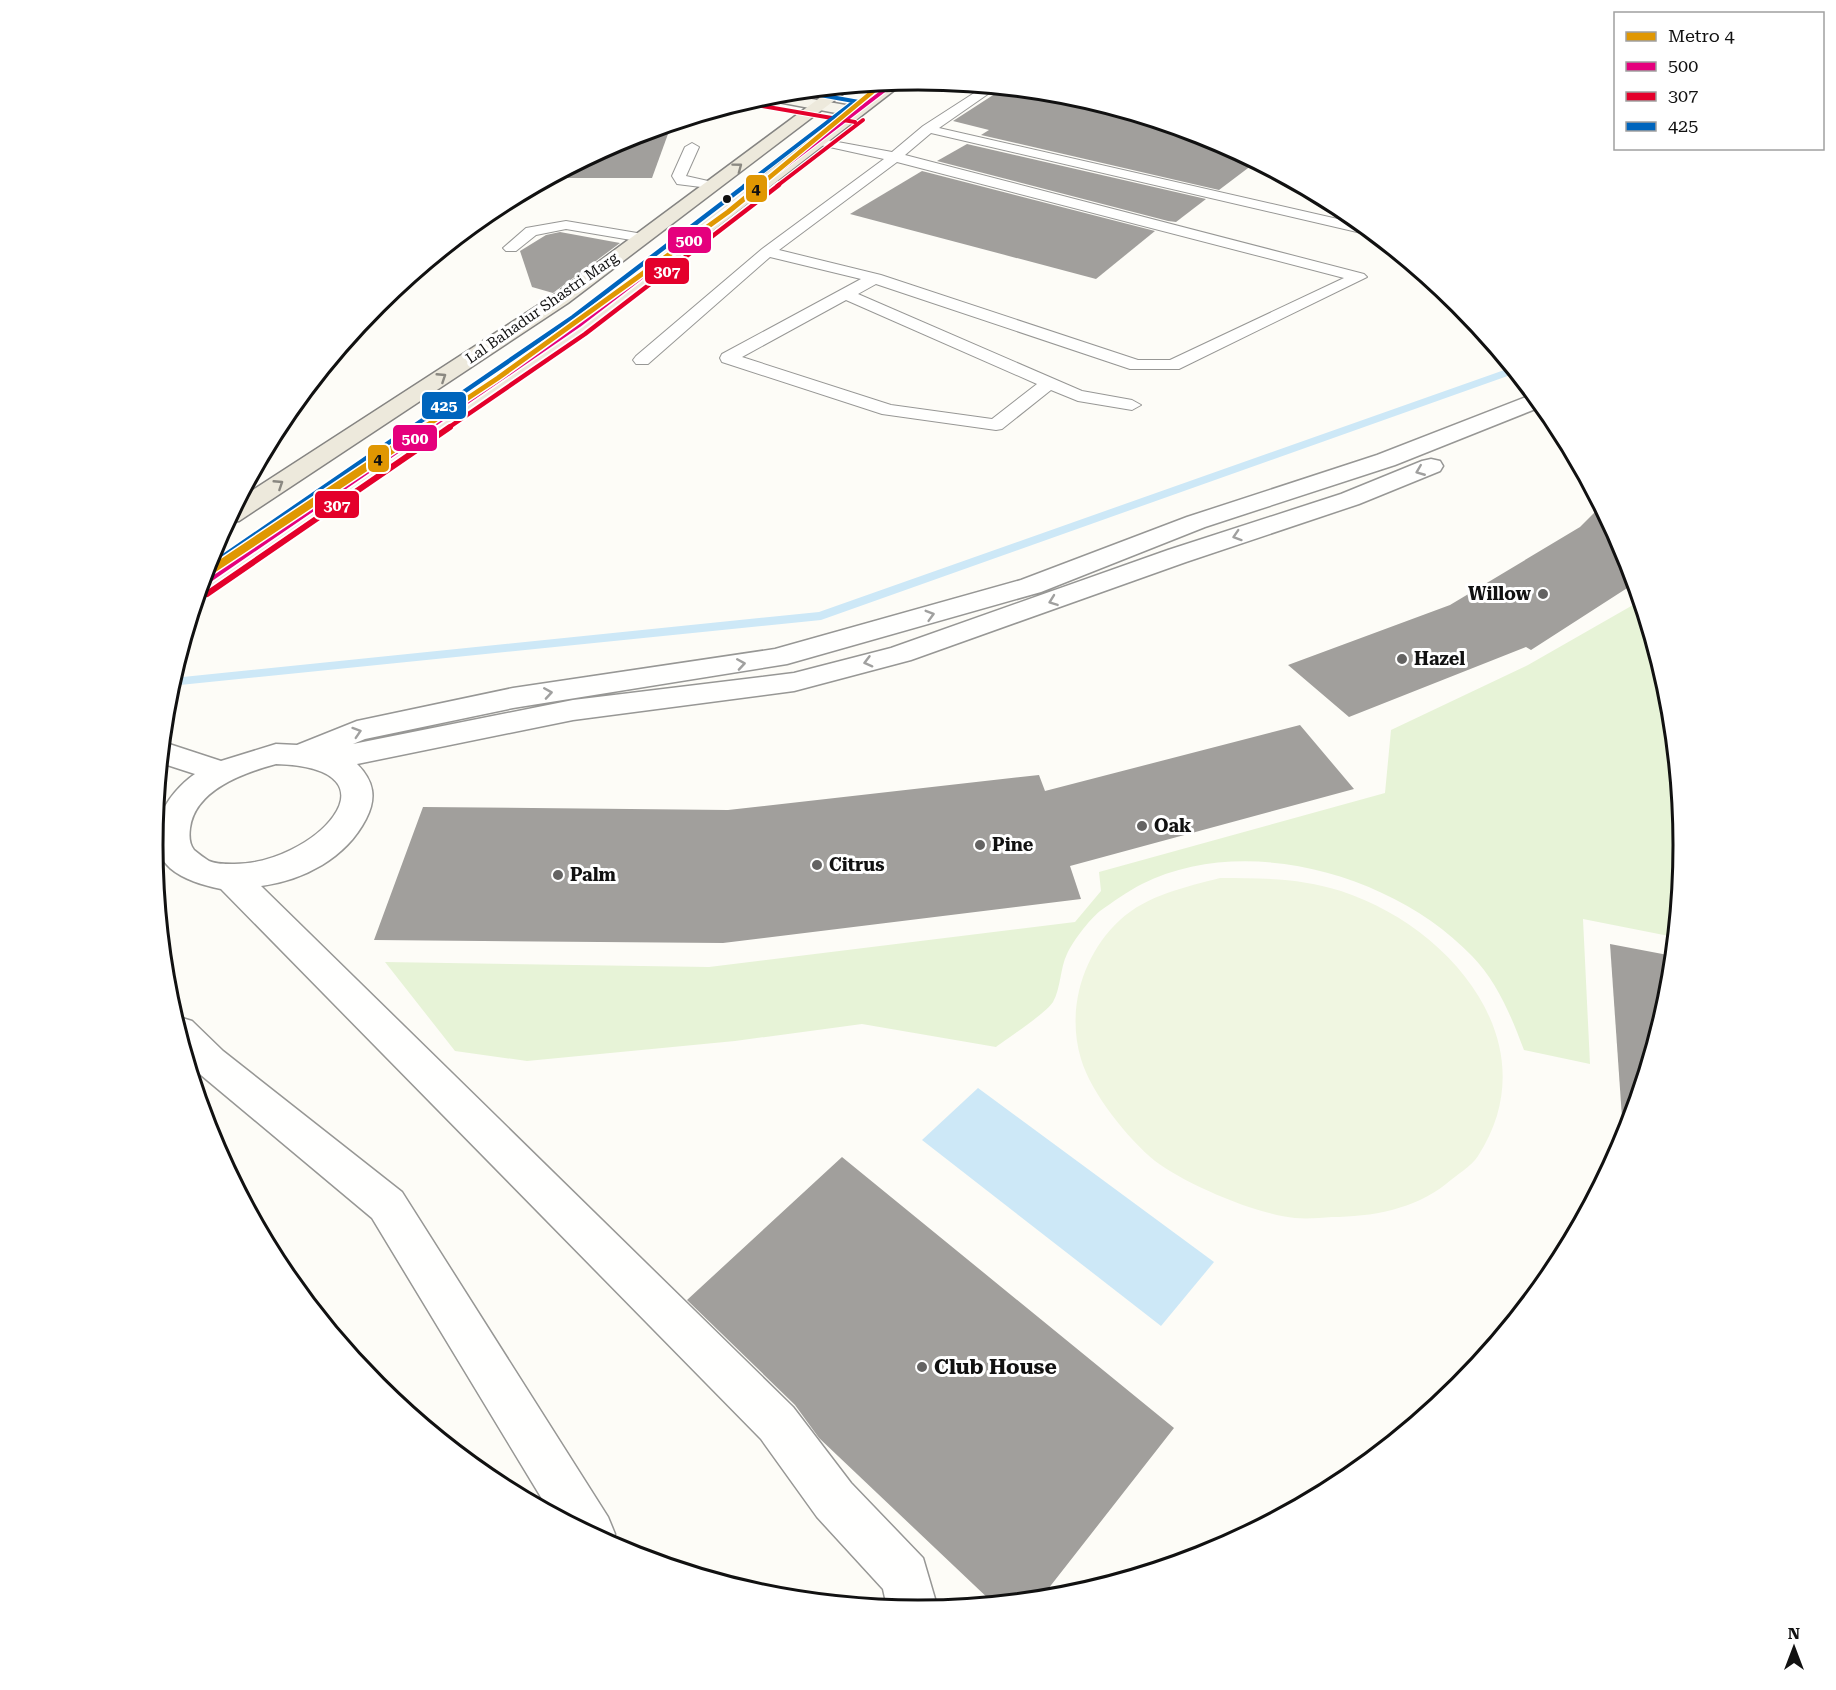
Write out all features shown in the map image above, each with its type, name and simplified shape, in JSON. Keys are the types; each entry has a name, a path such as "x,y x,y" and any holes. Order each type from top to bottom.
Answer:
{"main road":[{"name":"Lal Bahadur Shastri Marg","path":"212,577 579,326 883,91"},
{"name":"Lal Bahadur Shastri Marg","path":"243,508 561,299 835,95"},
{"path":"794,101 857,112"}],"street":[{"path":"316,757 357,731 501,701 777,658 1031,586 1196,522 1358,469 1530,403"},
{"path":"316,757 347,771 356,788 356,808 344,829 324,849 295,865 262,875 230,877 202,872 182,859 172,843 173,824 170,801 199,787 222,772 248,761 276,754 316,757 573,710 794,682 901,654 1177,556 1350,499 1542,421"},
{"path":"1358,469 1387,484"},
{"path":"168,754 222,772"},
{"path":"230,877 777,1423 834,1500 905,1576 911,1600"},
{"path":"190,1042 210,1062 387,1205 583,1522"}],"lane":[{"path":"642,360 767,252 895,157 928,129 982,93"},
{"path":"928,129 1350,226"},
{"path":"767,252 874,278 1136,364 1173,365 1359,277 895,157 821,141"},
{"path":"692,147 679,176 682,181 712,186"},
{"path":"511,248 531,231 566,225 643,238"},
{"path":"874,278 847,295 728,358 888,410 996,425 1049,383"},
{"path":"847,295 1078,396 1132,405"}],"green space":[{"path":"1634,605 1647,650 1667,746 1673,845 1668,936 1583,919 1590,1064 1524,1050 1503,1000 1481,966 1440,928 1403,903 1361,884 1317,870 1272,863 1227,862 1183,869 1142,884 1100,911 1086,925 1067,954 1053,1002 1035,1019 996,1047 862,1024 735,1041 527,1061 455,1051 385,962 709,967 1075,922 1101,891 1099,872 1385,793 1391,730 1528,665"},
{"path":"1220,878 1311,883 1341,891 1381,908 1418,931 1451,960 1477,994 1495,1032 1503,1072 1498,1114 1475,1160 1434,1193 1392,1210 1362,1215 1295,1218 1262,1211 1222,1197 1184,1179 1155,1161 1133,1141 1102,1100 1081,1059 1076,1021 1081,984 1096,949 1120,920 1142,904 1167,893"}],"water":[{"path":"978,1088 1214,1262 1161,1326 922,1140"}],"building":[{"path":"994,94 1017,96 1113,116 1161,130 1207,147 1250,167 1219,190 981,135 989,130 953,121"},
{"path":"669,132 652,178 565,178 629,147"},
{"path":"967,144 1206,199 1176,222 1168,221 937,161"},
{"path":"922,171 1155,231 1096,279 850,214"},
{"path":"560,232 620,243 553,293 532,287 520,251 546,235"},
{"path":"1595,512 1628,588 1531,650 1526,647 1349,717 1288,665 1450,605 1580,527"},
{"path":"1300,725 1354,789 1070,866 1081,899 723,943 374,940 423,807 728,810 1039,775 1045,791"},
{"path":"1610,944 1665,954 1647,1040 1622,1118"},
{"name":"Club House","path":"842,1157 1174,1428 1049,1588 986,1596 819,1438 795,1405 687,1300"}],"waterway":[{"path":"182,681 821,616 1507,373"}],"metro line":[{"name":"4","path":"216,567 498,378 728,212 872,92"}],"transit line":[{"name":"500","path":"212,577 579,325 883,91"},
{"name":"425","path":"824,96 859,102"},
{"name":"425","path":"218,561 573,317 851,104"},
{"name":"307","path":"765,106 855,122"},
{"name":"307","path":"207,594 585,334 863,120"}],"place":[{"name":"Willow","path":"1543,594"},
{"name":"Hazel","path":"1402,659"},
{"name":"Oak","path":"1142,826"},
{"name":"Pine","path":"980,845"},
{"name":"Citrus","path":"817,865"},
{"name":"Palm","path":"558,875"},
{"name":"Club House","path":"922,1367"}]}
